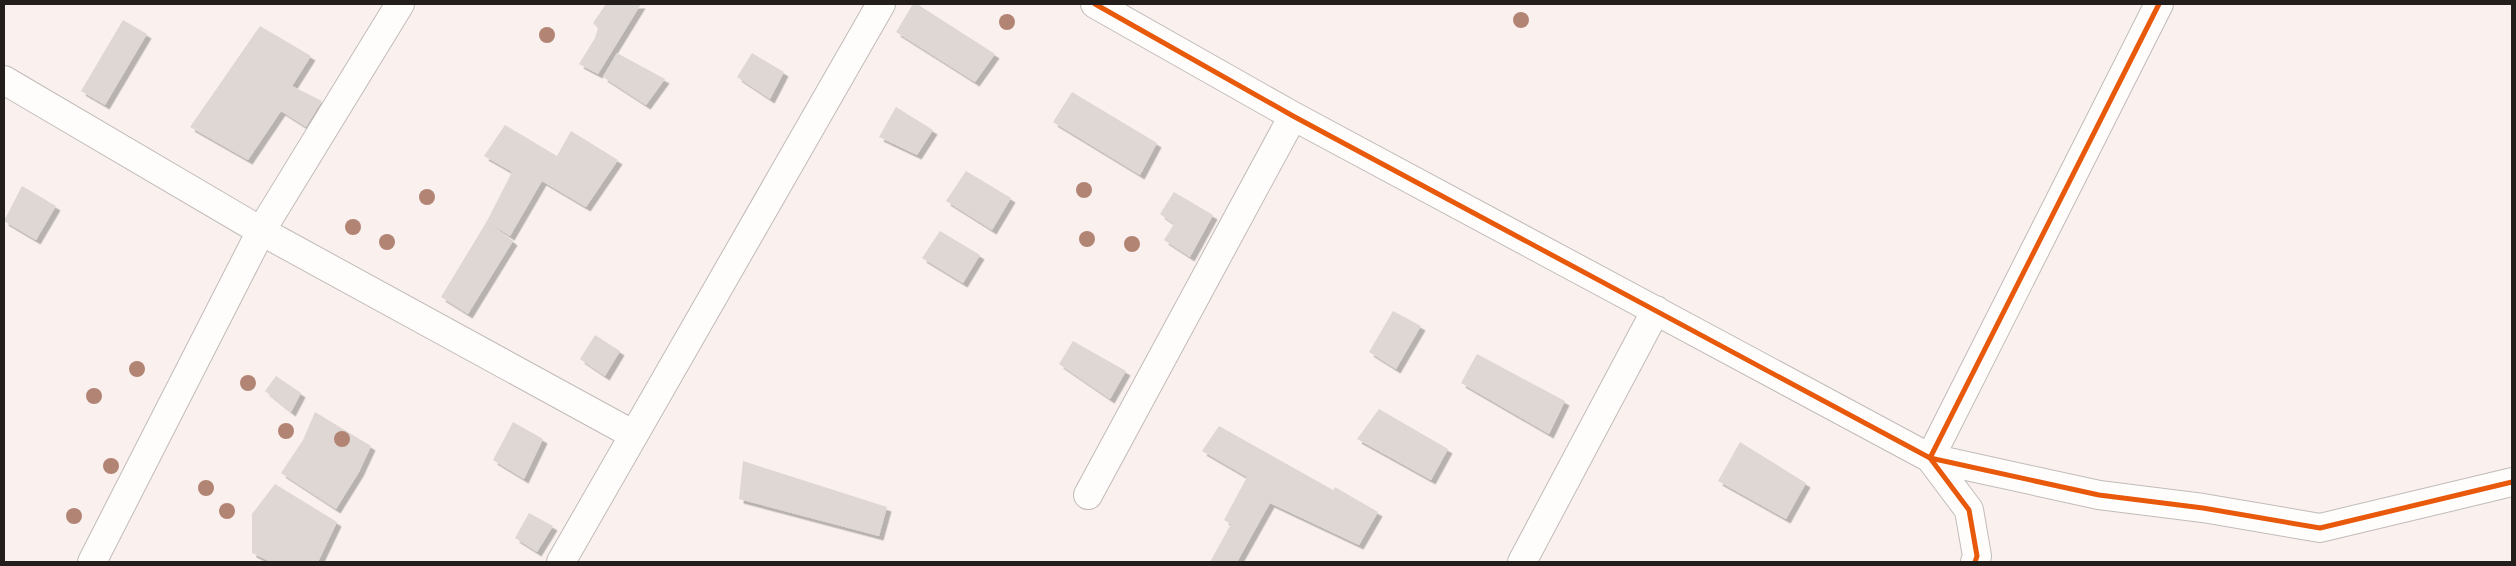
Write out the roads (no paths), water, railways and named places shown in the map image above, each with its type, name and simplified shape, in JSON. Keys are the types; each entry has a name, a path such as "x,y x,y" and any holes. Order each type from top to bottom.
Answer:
{"street":[{"path":"92,562 261,231 400,4"},
{"path":"561,562 881,4"},
{"path":"1095,4 1293,116 1930,458 2099,495 2202,508 2320,528 2512,482"},
{"path":"1930,458 2159,4"},
{"path":"4,80 261,231 634,436"},
{"path":"1088,495 1293,116"},
{"path":"1522,562 1656,310"},
{"path":"1930,458 1969,510 1977,556 1975,562"}]}
